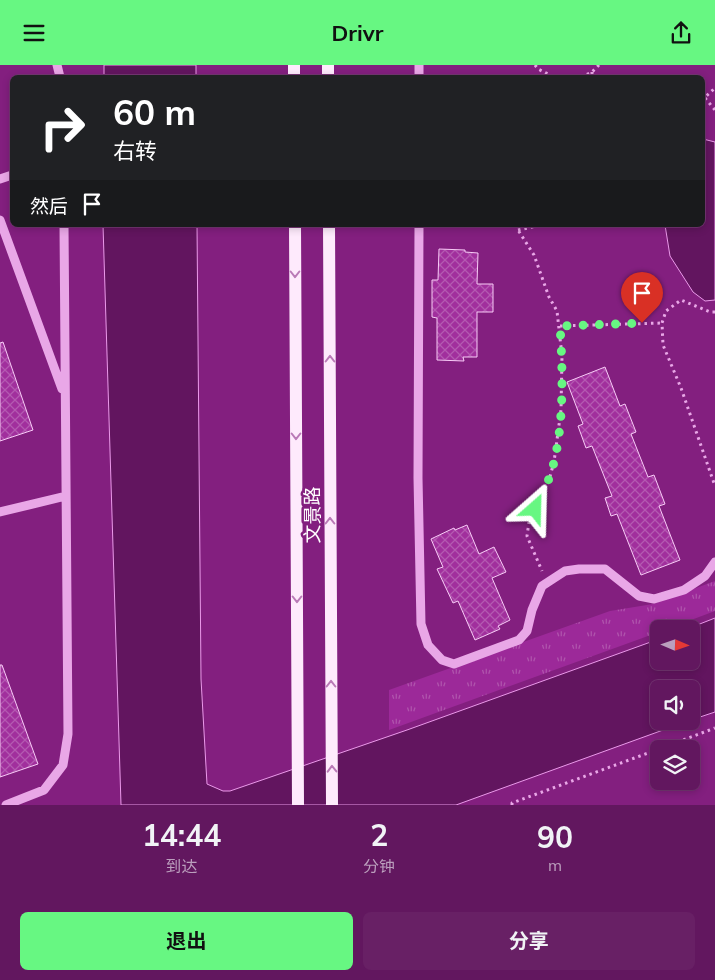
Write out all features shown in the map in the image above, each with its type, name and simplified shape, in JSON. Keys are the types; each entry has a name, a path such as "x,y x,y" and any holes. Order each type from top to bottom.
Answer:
{"main road":[{"name":"文景路","path":"295,227 298,805"},
{"name":"文景路","path":"329,227 332,805"}],"lane":[{"path":"0,219 65,397"},
{"path":"6,805 44,789 63,765 68,735 64,227"},
{"path":"419,227 418,478 420,595 421,624 428,645 442,660 454,664 520,640 527,631 532,610 542,586 565,571 604,569 639,596 654,599 684,590 705,577 715,562"},
{"path":"0,512 66,496"}],"path":[{"path":"535,65 538,69 550,75"},
{"path":"585,75 599,65"},
{"path":"705,98 715,88"},
{"path":"705,100 715,110"},
{"path":"517,227 534,255 549,297 557,311 560,326 562,356 561,410 558,438 549,480 529,523 526,536 547,583"},
{"path":"518,230 532,227"},
{"path":"715,312 710,312 681,300 666,311 662,323 663,345 681,388 715,486"},
{"path":"560,326 662,323"},
{"path":"683,740 715,728"},
{"path":"512,805 512,803 650,752"}],"green space":[{"path":"715,581 715,611 691,620 650,620 650,635 389,730 389,690 610,611 653,604"}],"shaded area":[{"path":"104,65 196,65 196,75 104,75"},
{"path":"705,140 715,142 715,300 705,301 693,292 670,256 665,227 705,227"},
{"path":"103,227 197,227 201,679 207,784 223,791 230,791 407,730 650,642 650,670 700,670 700,624 715,618 715,712 700,717 700,680 650,680 650,730 663,730 456,805 121,805"}],"building":[{"path":"439,249 465,250 465,252 478,253 477,284 493,284 493,312 477,312 477,357 463,357 464,361 437,360 437,318 432,317 432,280 438,280"},
{"path":"3,342 33,430 0,441 0,343"},
{"path":"605,367 620,406 625,404 636,432 631,434 648,477 654,475 665,504 659,506 680,560 641,575 617,514 611,516 605,498 612,496 592,446 586,448 578,426 583,424 567,382"},
{"path":"467,525 479,554 494,547 506,572 492,578 510,620 498,626 500,629 475,640 458,601 453,603 437,569 443,567 431,539 454,528 455,530"},
{"path":"0,665 2,665 38,764 0,777"}],"route":[{"path":"535,509 549,480 558,438 561,410 562,356 560,326 642,323"}]}
